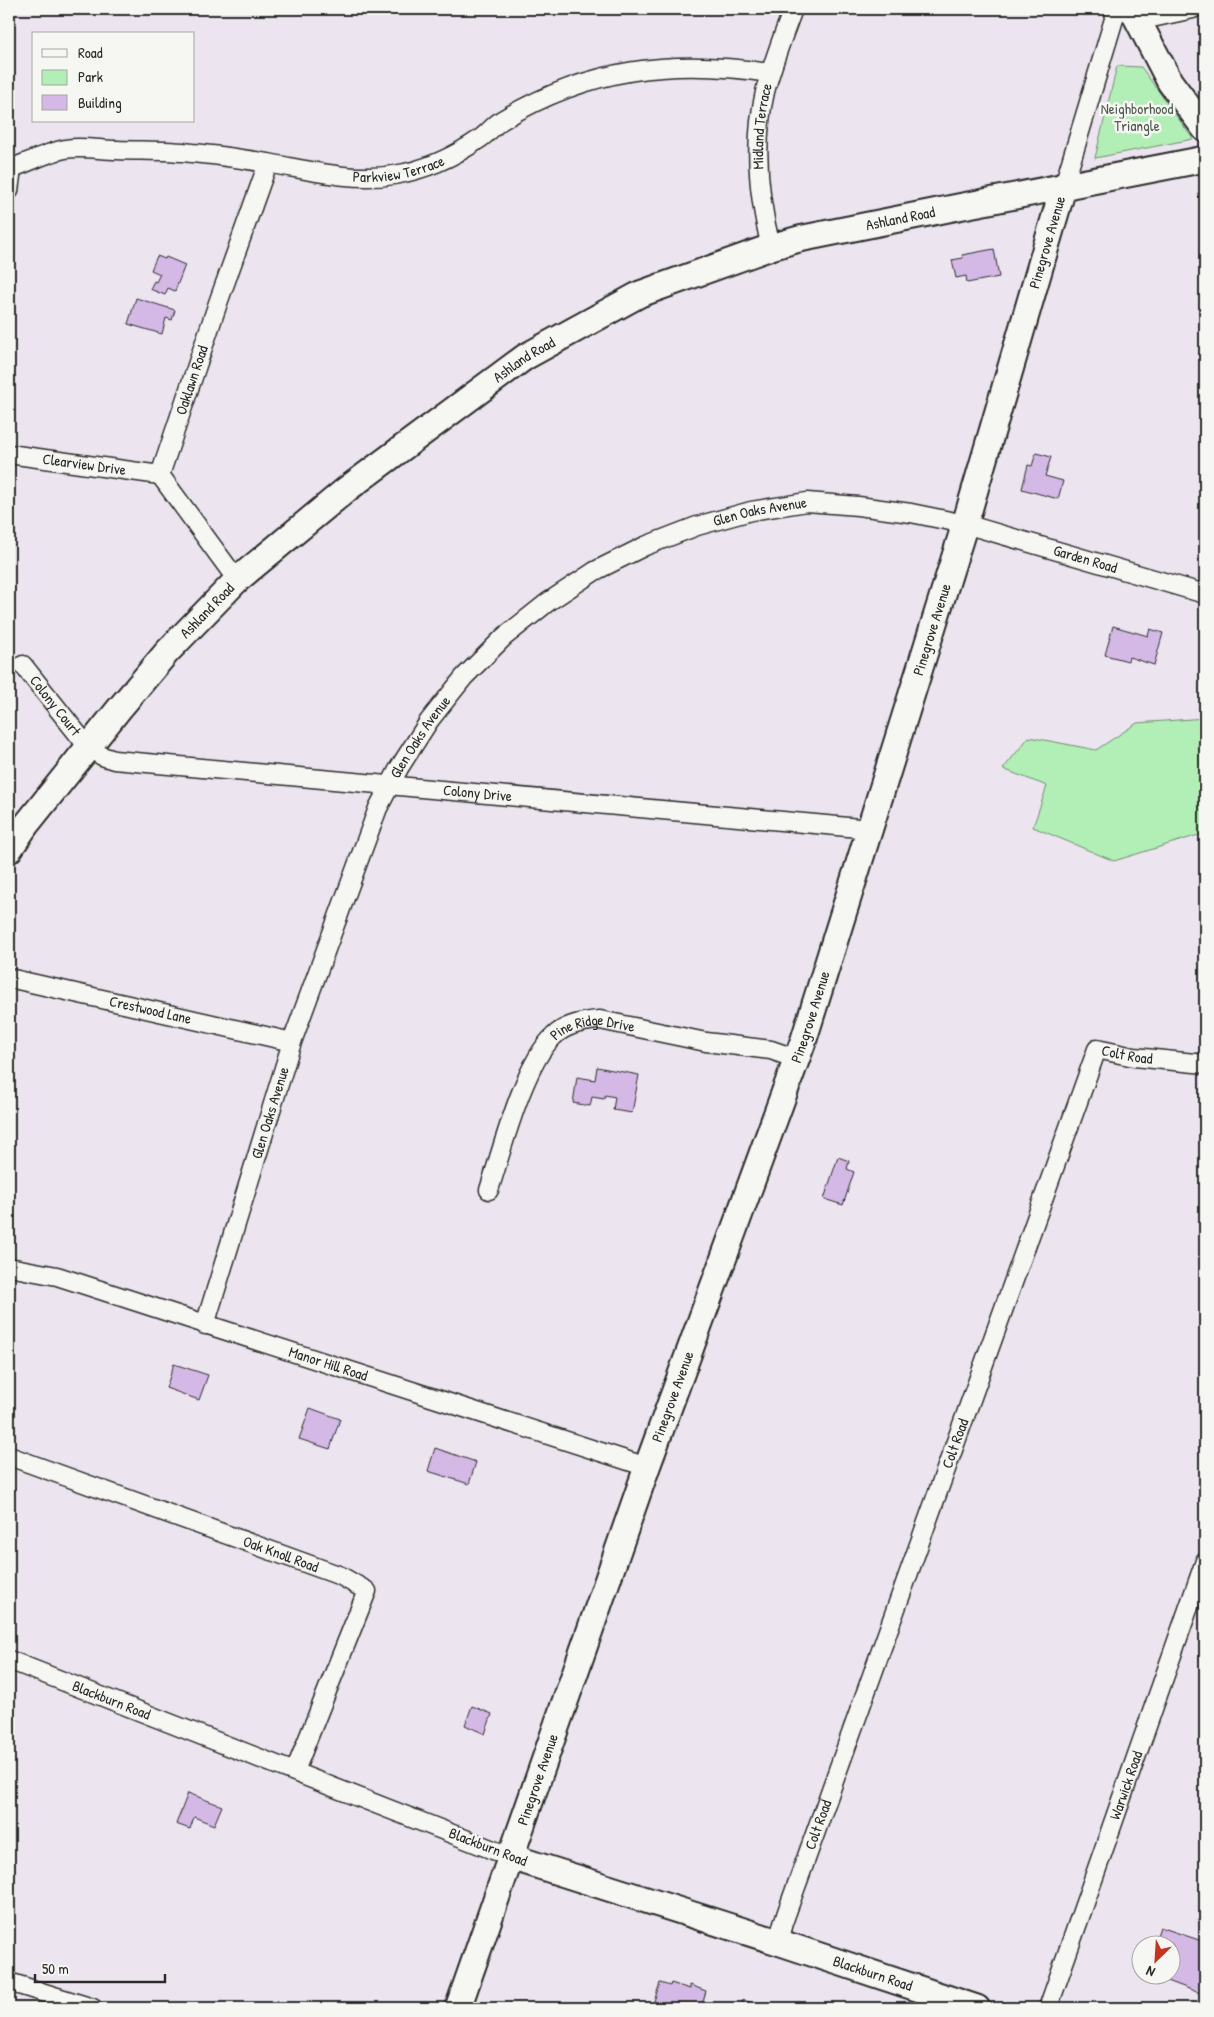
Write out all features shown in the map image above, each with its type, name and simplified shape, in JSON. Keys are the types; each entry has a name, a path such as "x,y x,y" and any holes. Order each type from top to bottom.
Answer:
{"street":[{"name":"Midland Terrace","path":"771,247 762,209 757,154 765,92 793,9"},
{"name":"Pinegrove Avenue","path":"458,2008 647,1467 797,1059 965,524 1117,9"},
{"path":"1193,9 1135,15 1170,82 1205,129"},
{"name":"Parkview Terrace","path":"10,168 66,149 192,153 268,163 345,177 372,178 393,176 413,171 450,157 479,139 500,121 544,98 580,84 618,74 656,68 694,66 733,68 770,73"},
{"name":"Ashland Road","path":"9,850 26,825 88,747 167,652 237,580 347,489 525,357 640,294 771,247 799,239 1205,159"},
{"name":"Oaklawn Road","path":"160,475 268,163"},
{"path":"9,191 10,168"},
{"name":"Clearview Drive","path":"9,454 160,475"},
{"path":"160,475 237,580"},
{"name":"Glen Oaks Avenue","path":"205,1325 292,1042 378,808 399,768 429,721 464,677 504,637 548,602 587,576 645,546 697,526 742,513 807,502 911,513 965,524"},
{"name":"Garden Road","path":"965,524 1205,594"},
{"name":"Colony Court","path":"23,665 88,747"},
{"name":"Colony Drive","path":"88,747 102,756 114,760 870,829"},
{"name":"Crestwood Lane","path":"9,978 292,1042"},
{"name":"Pine Ridge Drive","path":"489,1190 526,1081 545,1046 554,1035 564,1029 584,1021 600,1020 706,1042 772,1050 797,1059"},
{"name":"Colt Road","path":"778,1942 783,1923 1097,1049 1134,1057 1205,1064"},
{"name":"Manor Hill Road","path":"9,1267 57,1276 647,1467"},
{"name":"Oak Knoll Road","path":"9,1456 341,1576 367,1591 295,1771"},
{"name":"Warwick Road","path":"1048,2008 1203,1572"},
{"name":"Blackburn Road","path":"9,1660 511,1857 977,2008"},
{"path":"9,1982 93,2008"}],"green space":[{"name":"Neighborhood Triangle","path":"1117,66 1141,67 1193,139 1095,158"},
{"path":"1205,718 1205,833 1114,861 1033,827 1047,786 1003,769 1029,737 1096,750 1137,723"}],"building":[{"path":"994,249 999,277 967,283 966,276 956,278 952,260 963,258 962,255"},
{"path":"157,256 165,259 166,257 185,265 175,291 168,288 165,295 150,289 160,274 151,270"},
{"path":"136,298 175,310 172,320 166,318 162,334 128,324"},
{"path":"1036,453 1051,457 1045,476 1063,481 1058,499 1022,489 1028,465 1032,466"},
{"path":"1113,626 1148,636 1150,629 1163,633 1154,665 1129,657 1128,661 1105,655"},
{"path":"597,1067 639,1075 632,1113 613,1110 615,1097 605,1095 604,1099 592,1097 590,1106 573,1103 577,1077 595,1080"},
{"path":"838,1157 849,1161 847,1169 854,1172 843,1205 824,1199"},
{"path":"174,1364 208,1375 199,1400 166,1388"},
{"path":"310,1408 340,1419 330,1449 299,1439"},
{"path":"435,1448 476,1462 469,1484 428,1471"},
{"path":"472,1706 492,1714 485,1734 465,1725"},
{"path":"188,1793 222,1806 214,1825 194,1817 190,1829 176,1824"},
{"path":"1160,1927 1181,1934 1158,1934"},
{"path":"1182,1934 1205,1942 1205,1995 1176,1984 1182,1984"},
{"path":"660,1983 670,1986 671,1983 690,1989 690,1985 706,1991 701,2008 652,2007"},
{"path":"743,2000 768,2008 740,2008"}]}
